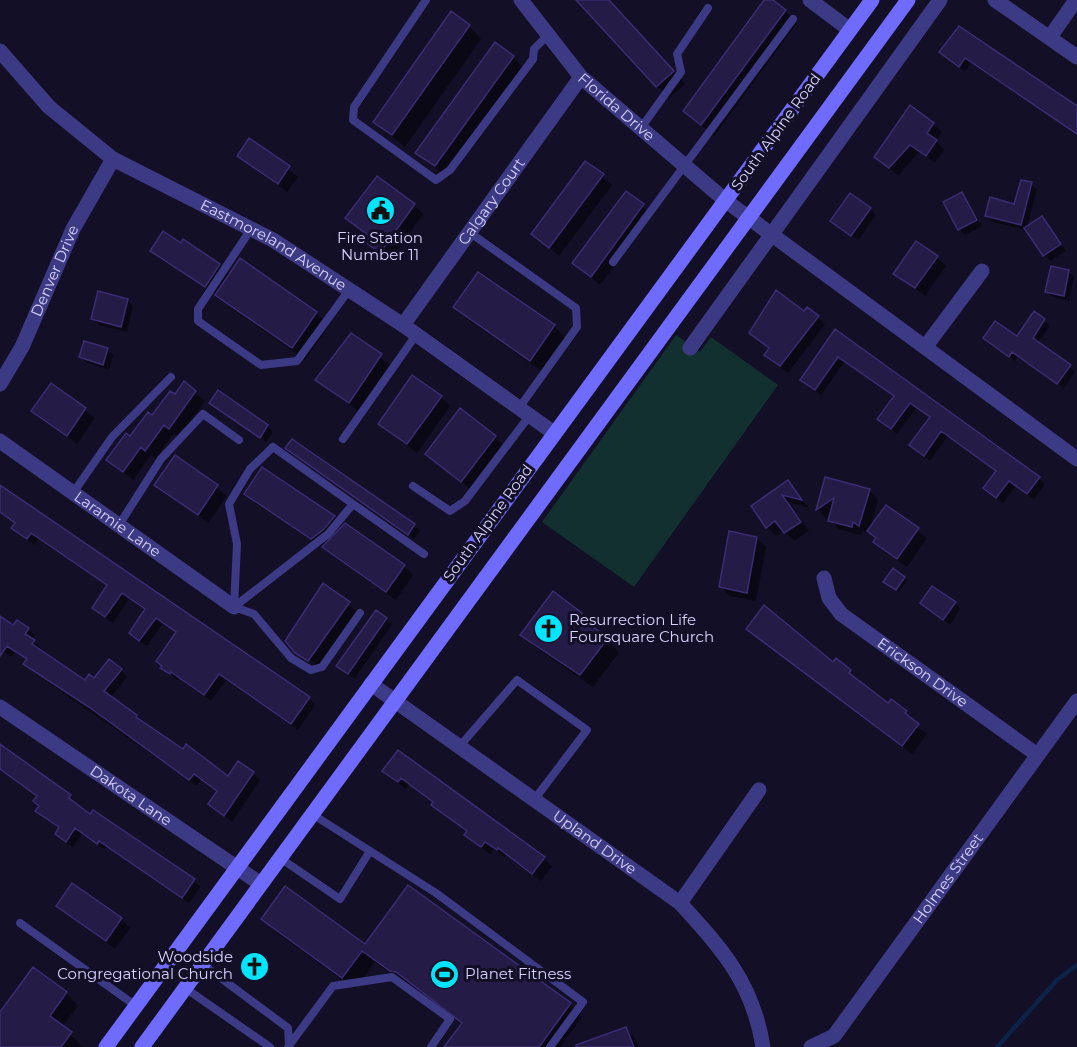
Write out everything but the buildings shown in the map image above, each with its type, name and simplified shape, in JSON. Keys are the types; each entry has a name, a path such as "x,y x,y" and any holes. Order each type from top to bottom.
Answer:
{"main road":[{"name":"South Alpine Road","path":"106,1047 872,0"},
{"name":"South Alpine Road","path":"142,1047 908,0"}],"street":[{"name":"Florida Drive","path":"521,0 581,77 726,201 1077,459"},
{"path":"810,0 850,30"},
{"path":"690,348 940,0"},
{"path":"995,0 1077,57"},
{"path":"1050,37 1076,0"},
{"name":"Eastmoreland Avenue","path":"0,51 49,107 112,159 273,240 403,325 554,433"},
{"name":"Calgary Court","path":"403,325 581,77"},
{"name":"Denver Drive","path":"0,384 22,347 73,229 112,159"},
{"path":"926,346 982,271"},
{"name":"Laramie Lane","path":"0,441 234,607"},
{"name":"Erickson Drive","path":"825,578 829,598 841,614 1036,754"},
{"name":"Upland Drive","path":"370,684 680,903 716,942 747,986 763,1047"},
{"name":"Holmes Street","path":"811,1047 834,1036 1036,754 1077,701"},
{"name":"Dakota Lane","path":"0,706 261,884"},
{"path":"680,903 759,790"}],"lane":[{"path":"426,0 354,107 353,120 436,180 450,170 533,59 534,49 548,35"},
{"path":"640,128 681,72 677,54 708,8"},
{"path":"613,262 793,19"},
{"path":"251,229 198,309 198,321 261,365 297,361 349,290"},
{"path":"413,486 450,511 465,501 577,327 576,308 469,232"},
{"path":"343,439 416,334"},
{"path":"73,493 112,437 171,377"},
{"path":"118,525 161,459 203,414 239,440"},
{"path":"234,607 237,544 229,504 250,470 273,447 424,554"},
{"path":"234,607 328,534 353,504"},
{"path":"234,607 254,614 291,658 311,670 322,667 360,613"},
{"path":"459,747 517,680 587,730 534,800"},
{"path":"312,814 436,893 583,1002 550,1047"},
{"path":"280,858 340,899 370,852"},
{"path":"20,923 136,1006"},
{"path":"202,964 288,1028 288,1047"},
{"path":"288,1047 333,986 392,977 450,1019 431,1047"},
{"path":"185,988 270,1047"}],"green space":[{"path":"676,335 700,352 711,337 778,385 634,587 542,522"}],"waterway":[{"path":"997,1047 1057,980 1077,965"}],"place":[{"name":"Fire Station Number 11","path":"380,211"},
{"name":"Resurrection Life Foursquare Church","path":"548,629"},
{"name":"Woodside Congregational Church","path":"254,966"},
{"name":"Planet Fitness","path":"444,974"}]}
